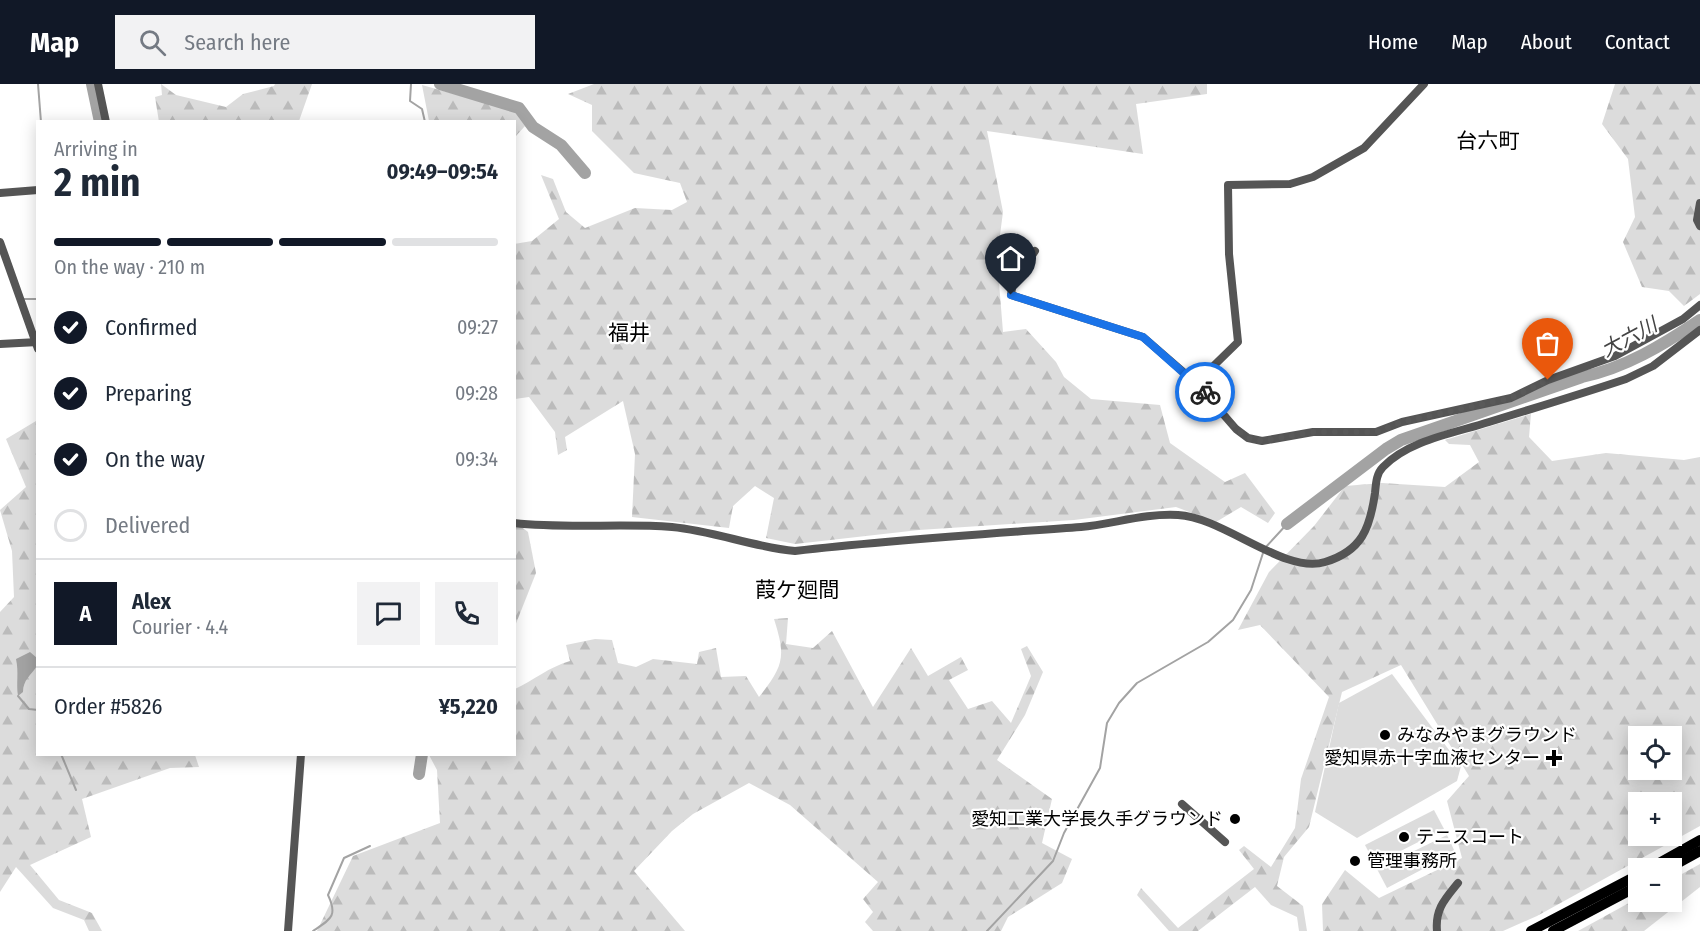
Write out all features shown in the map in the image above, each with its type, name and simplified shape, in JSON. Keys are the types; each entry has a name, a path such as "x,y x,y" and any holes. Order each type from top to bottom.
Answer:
{"main road":[{"path":"1668,858 1700,840"},
{"path":"1682,861 1700,851"},
{"path":"1531,931 1628,880"},
{"path":"1552,931 1628,891"}],"street":[{"path":"98,84 107,120"},
{"path":"1196,383 1238,342 1229,254 1228,185 1290,184 1313,177 1364,148 1424,84"},
{"path":"0,193 36,190"},
{"path":"1700,203 1697,220 1700,225"},
{"path":"0,242 36,342"},
{"path":"1035,251 1013,282 1011,295 1143,337 1196,383 1248,438 1262,441 1331,431 1376,432 1402,422 1511,398 1548,380 1615,356 1683,319 1700,305"},
{"path":"516,523 671,527 701,531 774,549 795,551 1091,526 1178,515 1193,516 1277,555 1304,564 1324,563 1345,553 1364,537 1371,519 1377,477 1382,468 1393,460 1434,439 1626,379 1653,366 1700,330"},
{"path":"0,344 36,345"},
{"path":"288,931 301,756"},
{"path":"1182,804 1225,842"},
{"path":"1437,931 1436,918 1441,904 1458,883"}],"green space":[{"path":"161,84 176,95 226,107 243,94 275,84 312,84 299,120 159,120 155,97 162,95"},
{"path":"594,84 1207,84 1207,94 1136,104 1143,154 987,131 1003,212 997,258 1003,332 1026,329 1056,362 1064,377 1091,399 1160,405 1170,443 1225,482 1245,473 1275,513 1268,523 1241,507 1216,522 1176,507 1074,520 919,530 795,544 766,538 774,498 755,486 733,506 729,528 632,517 635,454 623,401 565,437 567,450 558,455 555,432 529,397 516,399 516,244 532,241 559,219 541,175 553,179 566,212 585,228 635,208 672,210 687,202 680,183 634,173 592,131 592,105 568,94"},
{"path":"1615,84 1700,84 1700,294 1684,306 1669,291 1642,287 1623,242 1635,217 1628,159 1602,124"},
{"path":"422,85 514,111 525,126 516,136 516,120 429,120"},
{"path":"1531,414 1529,437 1552,461 1606,453 1684,460 1700,457 1700,826 1682,836 1682,792 1628,792 1628,846 1664,846 1642,858 1628,858 1628,866 1537,916 1503,931 1323,931 1322,904 1345,870 1379,898 1462,858 1447,801 1469,776 1401,665 1342,692 1309,827 1284,857 1277,886 1303,906 1307,931 1299,931 1297,917 1271,905 1255,887 1198,931 1169,931 1137,895 1141,888 1178,928 1254,869 1239,850 1244,846 1271,867 1295,828 1301,779 1329,697 1260,625 1238,630 1269,572 1314,526 1345,486 1382,483 1445,487 1479,462 1470,445 1449,444 1445,440"},
{"path":"36,421 36,756 195,756 199,767 170,768 82,799 91,837 30,865 59,900 92,913 102,931 89,931 84,920 53,908 16,867 0,892 0,612 14,597 12,551 0,510 26,487 6,439"},
{"path":"516,523 528,532 536,573 516,623"},
{"path":"788,618 786,644 813,648 832,631 873,707 911,648 928,676 961,657 968,670 949,680 968,709 992,701 1011,723 1031,676 1021,649 1027,646 1043,672 1025,715 997,760 1052,799 1042,843 1072,859 1062,883 1008,917 1001,931 873,931 865,922 873,912 863,899 878,882 790,805 749,783 693,814 672,831 634,871 685,931 317,931 353,856 440,823 437,770 430,756 516,756 516,688 570,661 566,645 595,639 612,640 618,663 636,667 653,659 697,664 699,652 716,648 721,677 746,676 759,697 774,677 780,660 780,643 774,619"},
{"name":"みなみやまグラウンド","path":"1392,674 1461,766 1457,781 1357,838 1315,812 1339,703"},
{"name":"テニスコート","path":"1434,810 1444,829 1375,864 1365,845"},
{"path":"1447,835 1455,852 1387,888 1377,869"},
{"path":"1700,864 1700,887 1682,901 1682,874"},
{"path":"1628,904 1628,912 1668,912 1644,931 1578,931"}],"shaded area":[{"path":"30,652 36,657 36,667 26,681 23,692 18,696 17,687 16,659"}],"waterway":[{"path":"38,84 41,120"},
{"path":"92,84 100,120"},
{"path":"411,84 410,101 422,109 425,120"},
{"path":"440,84 519,108 533,127 561,145 585,173"},
{"path":"24,299 36,299"},
{"name":"大六川","path":"1287,524 1401,440 1628,362 1658,347 1700,320"},
{"path":"1265,548 1287,524"},
{"path":"987,931 1053,861 1064,833 1100,768 1107,723 1119,703 1137,683 1208,642 1233,620 1251,590 1263,553"},
{"path":"18,696 29,709 36,710"},
{"path":"62,756 76,790"},
{"path":"419,774 422,756"},
{"path":"313,931 331,916 332,908 328,895 344,858 370,846"}],"way so far":[{"path":"1205,392 1236,429 1248,438 1262,441 1313,432 1364,430 1376,432 1402,422 1511,398 1548,380"}],"place":[{"name":"みなみやまグラウンド","path":"1385,735"},
{"name":"愛知県赤十字血液センター","path":"1554,758"},
{"name":"愛知工業大学長久手グラウンド","path":"1235,819"},
{"name":"テニスコート","path":"1404,837"},
{"name":"管理事務所","path":"1355,861"}],"district":[{"name":"台六町","path":"1488,141"},
{"name":"福井","path":"629,333"},
{"name":"葭ケ廻間","path":"797,590"}],"route":[{"path":"1011,295 1143,337 1205,392"}]}
